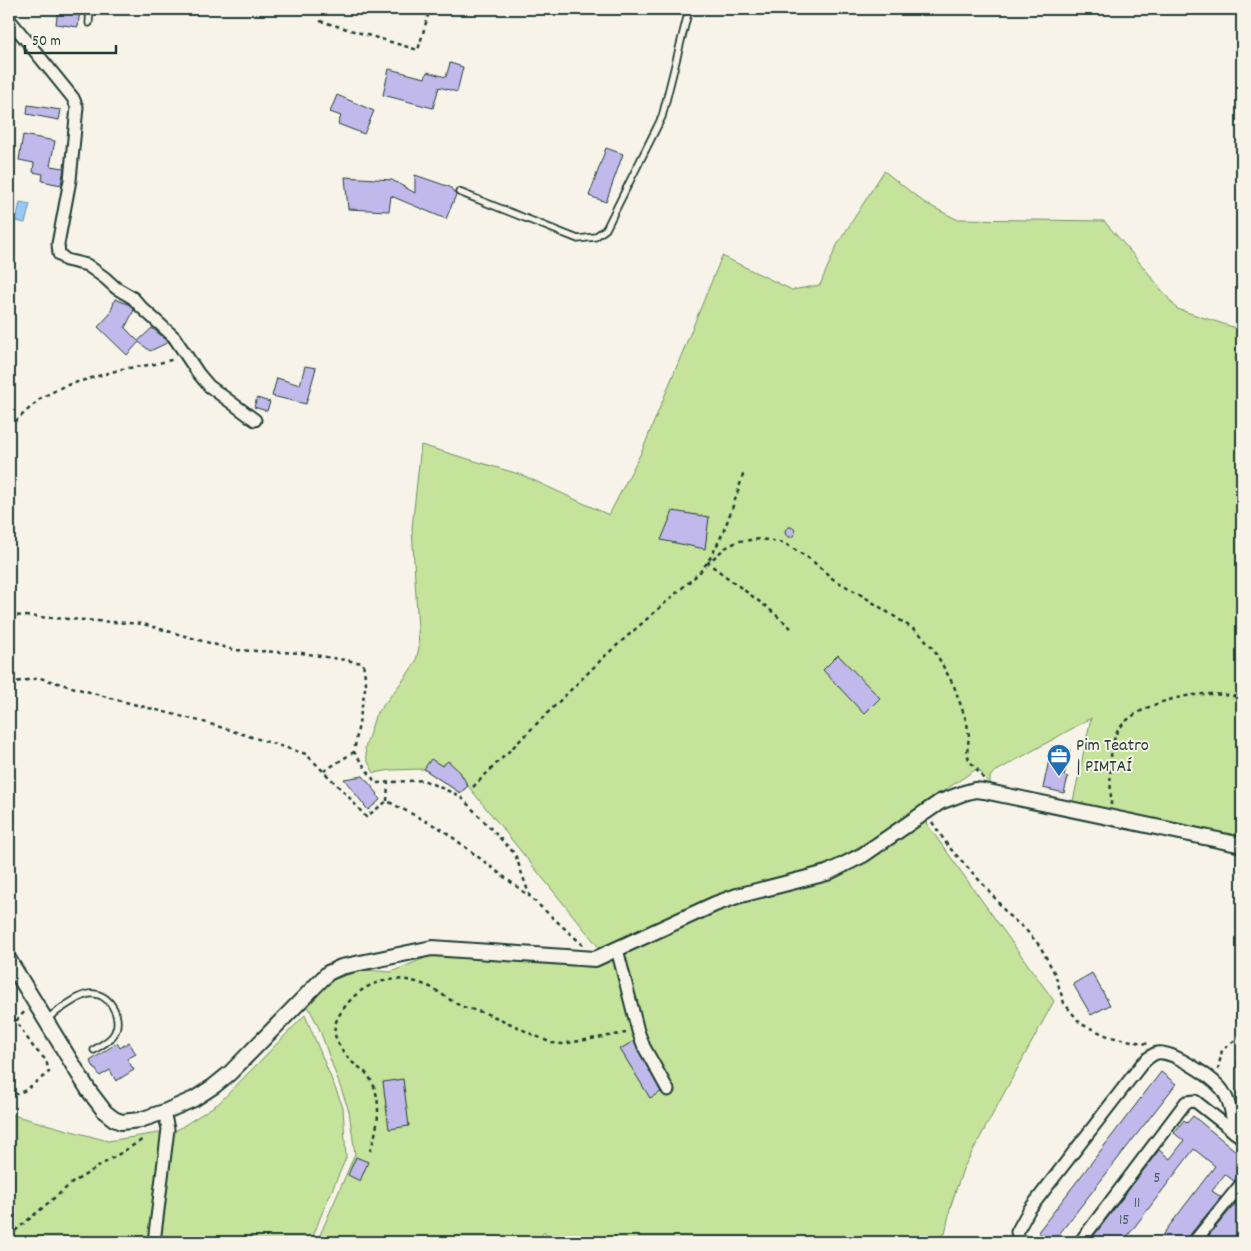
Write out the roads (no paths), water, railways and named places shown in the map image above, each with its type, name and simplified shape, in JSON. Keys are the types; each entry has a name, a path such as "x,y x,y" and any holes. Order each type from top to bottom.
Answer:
{"street":[{"path":"9,19 73,98 77,107 70,180 58,244 59,254 66,260 87,265 106,278 116,288 133,298 168,330 209,386 255,420"},
{"path":"9,960 89,1091 105,1112 121,1122 140,1120 164,1112 194,1099 214,1086 230,1073 328,973 341,967 432,948 595,959 715,904 737,896 827,873 863,855 946,799 975,790 1242,845"},
{"path":"617,949 638,1031 644,1047 668,1090"},
{"path":"1020,1242 1017,1232 1029,1210 1141,1065 1150,1056 1157,1053 1169,1055 1204,1073 1215,1081 1227,1099 1238,1135"},
{"path":"1080,1242 1186,1102 1194,1101 1238,1135"},
{"path":"154,1242 168,1129 164,1112"},
{"path":"1201,1240 1242,1183"}],"lane":[{"path":"88,23 90,9"},
{"path":"459,192 578,239 595,237 606,229 662,117 689,9"},
{"path":"45,1020 78,998 88,994 102,996 114,1007 117,1020 116,1031 112,1037 94,1050"}],"water":[{"path":"20,202 30,204 25,223 16,221"}],"place":[{"name":"Pim Teatro | PIMTAÍ","path":"1059,777"}]}
